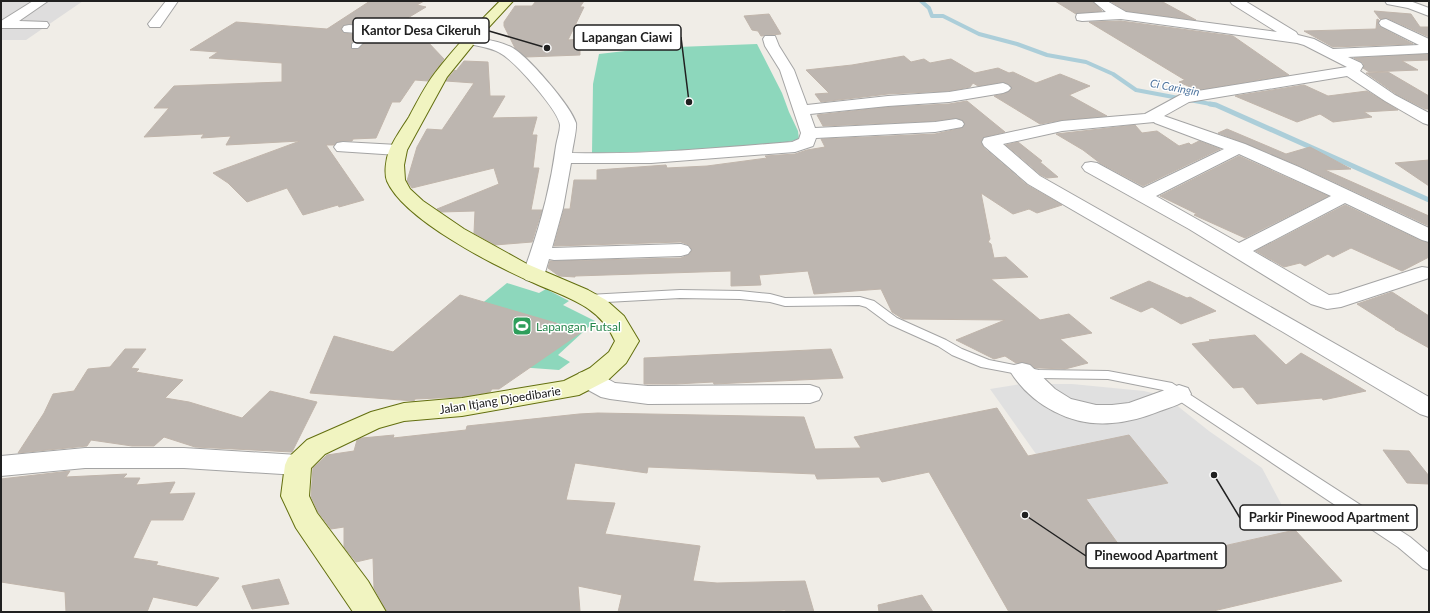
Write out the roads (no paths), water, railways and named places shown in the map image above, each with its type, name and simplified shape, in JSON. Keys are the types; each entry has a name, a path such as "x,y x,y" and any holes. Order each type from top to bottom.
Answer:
{"main road":[{"name":"Jalan Itjang Djoedibarie","path":"298,465 316,447 371,421 404,412 462,407 570,389 599,374 618,357 627,341 620,325 606,311 588,299 533,276 482,249 420,208 404,193 396,181 396,158 398,150 440,76 471,39 507,1"},
{"path":"298,465 295,496 306,520 357,590 370,612"}],"street":[{"path":"2,25 42,1"},
{"path":"155,24 172,1"},
{"path":"1099,1 1121,15"},
{"path":"1236,1 1297,38"},
{"path":"1082,17 1121,15 1297,38 1331,52 1357,66 1350,71 1182,100 1149,118 1062,126 990,142 1034,180 1429,408"},
{"path":"1386,23 1420,41 1429,44"},
{"path":"2,25 42,25"},
{"path":"350,29 471,39 507,50 527,69 554,100 566,117 568,124 564,158 542,252 533,276"},
{"path":"564,158 599,160 683,156 795,147 807,142 809,133 787,70 772,46 770,39"},
{"path":"1331,52 1429,49"},
{"path":"1350,71 1390,98 1429,120"},
{"path":"801,110 888,101 948,97 1002,88"},
{"path":"1161,120 1239,148 1293,171 1429,236"},
{"path":"809,133 920,128 956,124"},
{"path":"343,147 398,150"},
{"path":"1143,196 1239,148"},
{"path":"1091,167 1319,299 1328,302 1341,300 1427,272"},
{"path":"1238,251 1345,196"},
{"path":"542,252 554,254 681,250"},
{"path":"1022,371 1046,395 1072,410 1100,416 1150,407 1179,394"},
{"path":"588,380 610,391 648,395 810,394"},
{"path":"1,466 85,458 184,458 298,465"}],"lane":[{"path":"355,46 372,31"},
{"path":"588,299 680,294 740,295 770,298 785,302 860,301 870,304 893,321 942,343 957,352 986,364 1039,374 1108,374 1167,386 1230,426 1404,542 1429,563"}],"waterway":[{"name":"Ci Caringin","path":"921,1 929,8 932,16 943,16 979,34 1017,44 1047,55 1086,62 1113,74 1136,90 1216,105"},
{"name":"Ci Caringin","path":"1210,104 1216,105"},
{"name":"Ci Caringin","path":"1216,105 1429,200"}],"place":[{"name":"Kantor Desa Cikeruh","path":"547,48"},
{"name":"Lapangan Ciawi","path":"689,102"},
{"name":"Lapangan Futsal","path":"522,326"},
{"name":"Parkir Pinewood Apartment","path":"1214,475"},
{"name":"Pinewood Apartment","path":"1025,515"}]}
